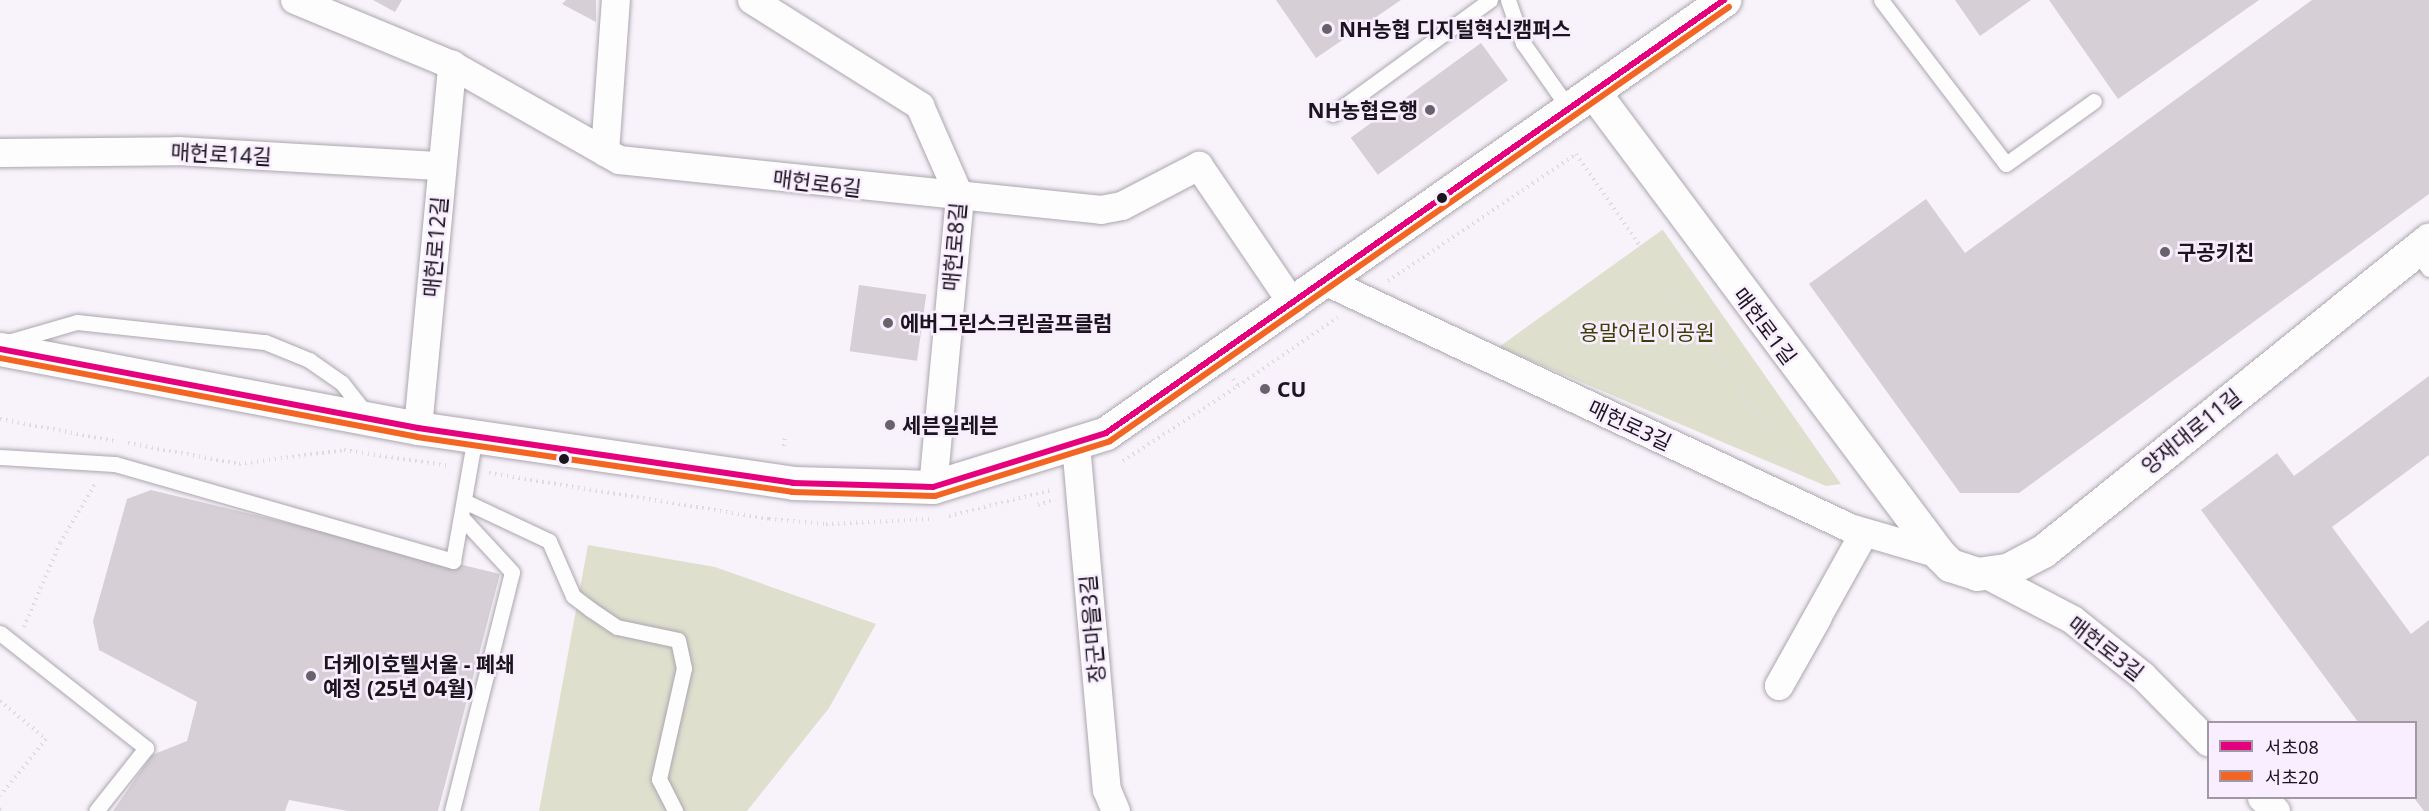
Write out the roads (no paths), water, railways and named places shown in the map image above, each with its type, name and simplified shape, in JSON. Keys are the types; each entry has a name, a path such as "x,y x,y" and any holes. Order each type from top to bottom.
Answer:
{"main road":[{"path":"0,349 418,428 793,483 933,486 1076,445 1106,433 1294,306 1724,0"},
{"name":"매헌로1길","path":"1583,102 1939,554"},
{"name":"양재대로11길","path":"1987,575 2043,551 2425,253"},
{"path":"1939,554 1963,571 1987,575"}],"street":[{"name":"매헌로6길","path":"295,0 452,65 619,159 960,197 1101,210 1122,206 1199,166 1294,306"},
{"path":"605,152 616,0"},
{"name":"매헌로8길","path":"752,0 920,106 960,197 933,486"},
{"name":"매헌로12길","path":"418,428 452,65"},
{"name":"매헌로14길","path":"0,153 178,151 442,166"},
{"name":"매헌로3길","path":"1327,282 1864,533 1939,554"},
{"name":"장군마을3길","path":"1076,445 1107,790 1116,811"},
{"path":"1779,686 1864,533"},
{"name":"매헌로3길","path":"1987,575 2073,620 2143,676 2207,741"},
{"path":"2263,799 2276,811"}],"lane":[{"path":"1333,114 1490,0"},
{"path":"1508,0 1523,43 1583,102"},
{"path":"1881,0 2006,164 2094,101"},
{"path":"0,344 77,322 265,342 309,360 342,383 370,420"},
{"path":"0,456 115,464 453,561 475,436"},
{"path":"464,501 549,541 573,596 617,627 678,640 684,668 659,779 675,811"},
{"path":"452,811 512,572 461,517"},
{"path":"6,638 146,748 96,811"}],"place":[{"name":"NH농협 디지털혁신캠퍼스","path":"1327,29"},
{"name":"NH농협은행","path":"1430,110"},
{"name":"구공키친","path":"2165,252"},
{"name":"에버그린스크린골프클럼","path":"888,323"},
{"name":"CU","path":"1265,389"},
{"name":"세븐일레븐","path":"890,425"},
{"name":"더케이호텔서울 - 폐쇄 예정 (25년 04월)","path":"311,676"}],"park label":[{"name":"용말어린이공원","path":"1647,332"}]}
